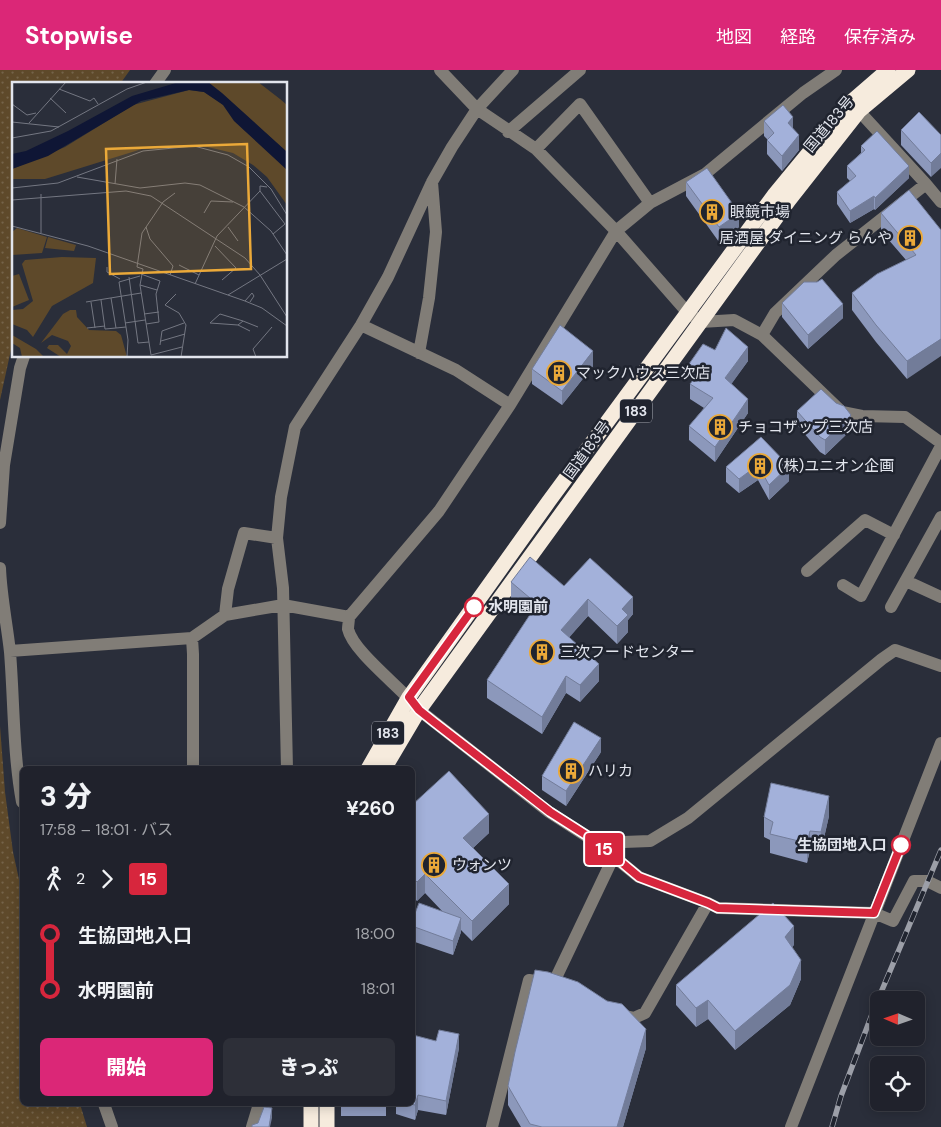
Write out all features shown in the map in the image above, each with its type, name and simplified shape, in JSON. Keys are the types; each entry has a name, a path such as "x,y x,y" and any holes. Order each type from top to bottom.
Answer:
{"highway":[{"name":"国道183号","path":"370,766 409,697 687,312 775,194 850,103 888,70"},
{"name":"国道183号","path":"386,766 419,710 789,200 859,111 908,70"},
{"path":"311,1106 311,1127"},
{"path":"327,1106 327,1127"}],"street":[{"path":"156,82 165,70"},
{"path":"440,70 477,109 508,132 536,149 616,231 687,312 701,322 734,320 762,335 842,412 862,416 905,417 941,444 861,596 844,585"},
{"path":"287,766 283,588 277,538 281,497 294,427 361,325 388,276 432,182 477,109 513,70"},
{"path":"508,132 580,70"},
{"path":"836,70 803,93 705,174 650,203 616,231 510,405 439,511 349,617 348,629 360,650 409,697 419,710 550,812 597,842 639,877 718,908 874,913 893,921 914,881 928,881 941,888"},
{"path":"536,149 580,104 650,203"},
{"path":"859,111 941,202"},
{"path":"419,353 436,232 432,182"},
{"path":"762,335 775,313 836,255 926,184"},
{"path":"361,325 456,370 510,405"},
{"path":"0,523 4,465 20,368 23,358"},
{"path":"892,607 906,581 938,532 941,517"},
{"path":"807,571 865,520 894,535"},
{"path":"225,614 228,589 244,534 277,538"},
{"path":"0,568 1,593 10,651 17,772 20,790"},
{"path":"906,581 941,597"},
{"path":"10,651 192,638 225,614 283,605 349,617"},
{"path":"192,638 194,654 193,766"},
{"path":"597,842 650,841 688,818 882,659 896,650 941,666"},
{"path":"791,1127 941,743"},
{"path":"492,1127 529,980 558,985 614,856"},
{"path":"604,1008 611,1012 634,1018 645,1013 708,903"},
{"path":"105,1106 112,1127"},
{"path":"252,1127 258,1106"}],"shaded area":[{"path":"0,70 130,70 121,82 12,82 12,345 0,400"},
{"path":"0,726 5,792 13,852 20,884 20,1106 81,1106 87,1127 0,1127"}],"building":[{"path":"783,105 793,117 788,123 799,135 782,156 767,140 774,133 764,121"},
{"path":"919,112 941,135 941,153 931,163 901,130"},
{"path":"877,131 909,166 875,198 874,196 850,211 837,192 856,176 847,166 865,150 861,146"},
{"path":"707,168 739,213 719,227 686,182"},
{"path":"909,190 941,230 941,339 907,361 852,293 877,274 916,255 881,213"},
{"path":"822,279 843,304 808,335 782,303 804,282 817,282"},
{"name":"マックハウス三次店","path":"560,325 593,351 562,391 532,369"},
{"path":"726,328 748,347 725,378 748,399 715,447 689,426 713,398 690,384 701,370 689,364 703,344 715,350"},
{"path":"821,389 836,403 844,406 851,415 825,440 820,437 797,411"},
{"path":"761,437 789,466 769,485 758,465 739,479 726,467"},
{"path":"530,557 564,586 590,558 633,597 622,609 628,615 617,626 588,599 561,630 599,664 580,685 566,676 542,717 487,680 537,604 511,582"},
{"path":"574,722 601,738 566,791 542,776"},
{"path":"449,771 489,814 463,838 509,884 472,921 425,874 417,882 415,880 415,802"},
{"path":"771,783 829,796 821,832 810,831 807,843 770,834 773,822 764,817"},
{"path":"419,903 461,918 453,941 415,927 415,913"},
{"path":"773,903 794,926 785,937 801,960 790,985 735,1031 708,1000 696,1008 676,985"},
{"path":"535,970 548,972 578,982 607,1001 622,1004 646,1029 617,1127 542,1127 530,1124 508,1086"},
{"path":"439,1030 459,1034 446,1101 418,1095 415,1105 415,1036 436,1041"},
{"path":"264,1107 272,1108 269,1127 252,1127 252,1125 258,1123"}],"railway":[{"path":"832,1127 841,1096 874,1009 941,850"}],"bus line":[{"name":"15","path":"474,607 409,697 419,710 434,722 550,812 597,842 639,877 718,908 874,913 901,845"}],"place":[{"name":"眼鏡市場","path":"712,212"},
{"name":"居酒屋 ダイニング らんや","path":"910,238"},
{"name":"マックハウス三次店","path":"559,373"},
{"name":"チョコザップ三次店","path":"720,427"},
{"name":"(株)ユニオン企画","path":"760,466"},
{"name":"水明園前","path":"474,607"},
{"name":"三次フードセンター","path":"542,652"},
{"name":"ハリカ","path":"571,771"},
{"name":"生協団地入口","path":"901,845"},
{"name":"ウォンツ","path":"434,865"}]}
